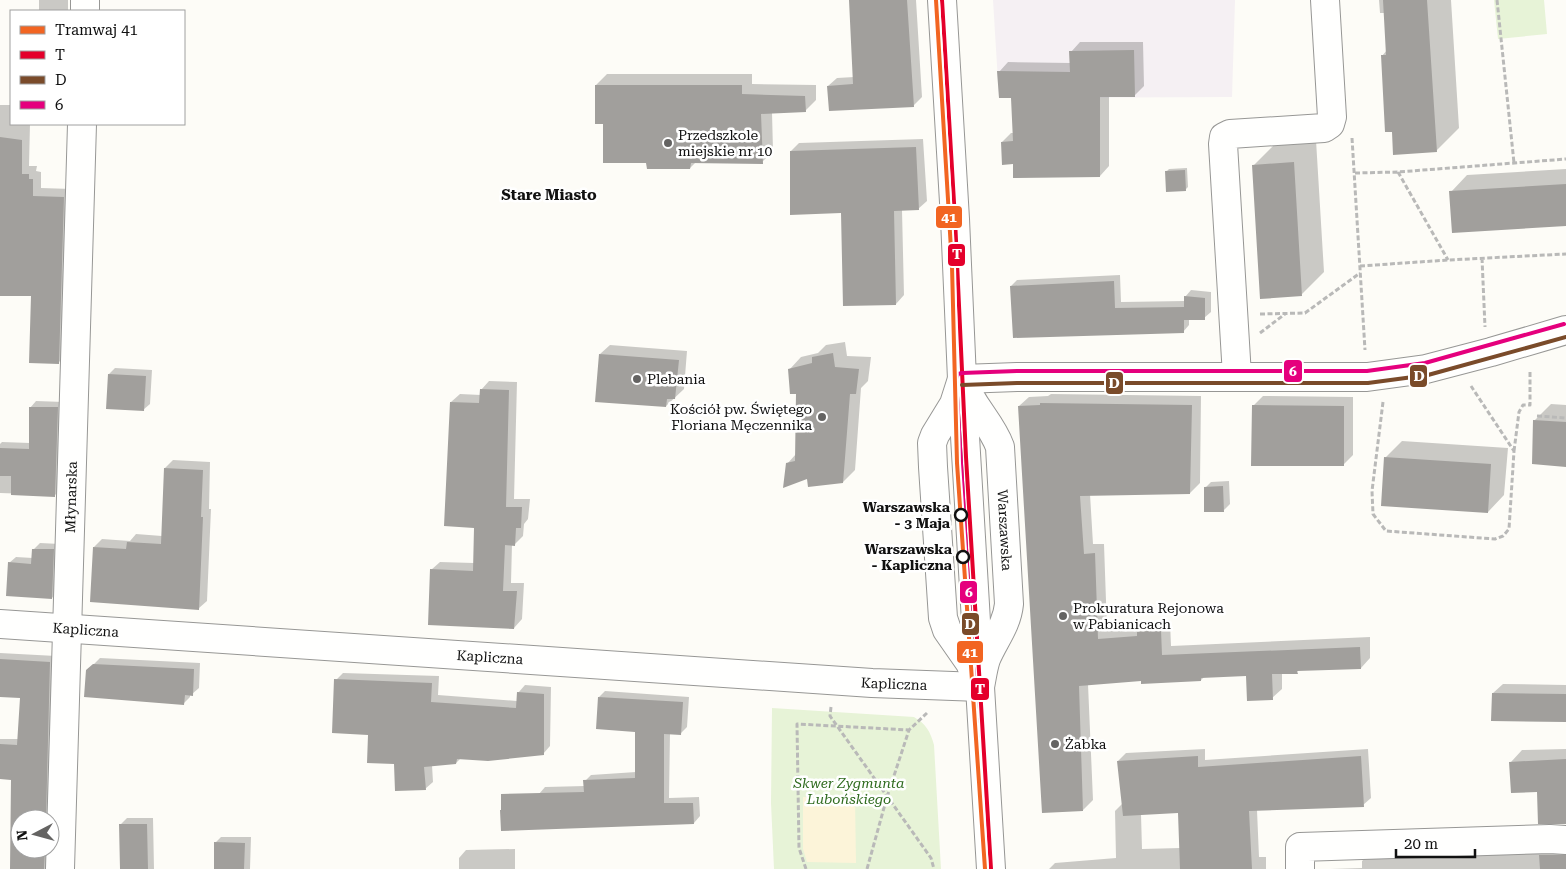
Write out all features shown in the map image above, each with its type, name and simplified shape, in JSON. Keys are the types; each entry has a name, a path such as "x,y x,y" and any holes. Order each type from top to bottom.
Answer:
{"street":[{"name":"Warszawska","path":"942,0 962,379 966,392 992,428 1000,447 1009,594 1008,614 987,658 980,686 991,869"},
{"path":"1237,376 1222,144 1224,137 1230,134 1324,128 1330,124 1332,117 1325,0"},
{"name":"Młynarska","path":"60,869 82,125"},
{"path":"962,379 1026,377 1367,377 1426,369 1566,330"},
{"name":"Warszawska","path":"962,379 954,404 932,443 932,467 943,618 947,630 970,663 980,686"},
{"name":"Kapliczna","path":"0,624 852,681 980,686"},
{"path":"1300,869 1300,847 1540,839 1566,840"}],"path":[{"path":"1498,0 1514,163"},
{"path":"1352,136 1365,350"},
{"path":"1343,146 1353,146"},
{"path":"1355,173 1398,172 1566,159"},
{"path":"1398,172 1448,260"},
{"path":"1360,266 1566,254"},
{"path":"1482,258 1485,328"},
{"path":"1256,314 1305,313 1360,273"},
{"path":"1256,337 1285,314"},
{"path":"1383,402 1372,491 1374,514 1386,531 1495,540 1503,536 1509,529 1514,451 1519,412 1524,405 1530,405 1530,370"},
{"path":"1471,385 1514,451"},
{"path":"1537,416 1566,418"},
{"path":"867,869 887,797 909,730 929,712"},
{"path":"806,869 799,848 797,724 909,730"},
{"path":"838,726 931,858 934,869"}],"shaded area":[{"path":"993,0 1235,0 1232,97 999,98"}],"green space":[{"path":"1494,0 1544,0 1547,34 1498,39"},
{"name":"Skwer Zygmunta Lubońskiego","path":"772,708 914,717 922,722 929,732 934,745 941,869 774,869 771,803"}],"sand":[{"path":"803,797 855,798 856,863 807,862 803,849"}],"building":[{"path":"849,0 907,0 914,107 829,111 827,86 853,84"},
{"path":"1383,0 1427,0 1437,152 1393,155 1392,132 1385,132 1381,55 1386,55"},
{"path":"1134,50 1135,97 1100,97 1100,177 1013,178 1013,164 1002,165 1001,142 1013,141 1011,98 999,98 997,71 1070,72 1069,51"},
{"name":"Przedszkole miejskie nr 10","path":"595,85 742,85 742,94 805,96 806,112 761,114 763,164 691,163 690,169 647,169 646,163 603,163 603,124 595,124"},
{"path":"0,137 22,140 22,174 29,174 29,179 33,179 33,196 64,197 59,364 29,363 31,296 0,296"},
{"path":"916,147 919,210 894,211 896,305 843,306 841,213 790,215 790,151"},
{"path":"1294,162 1302,296 1260,299 1252,165"},
{"path":"1185,170 1186,191 1166,192 1165,171"},
{"path":"1566,184 1566,226 1452,233 1449,191"},
{"path":"1114,281 1115,308 1184,307 1184,296 1205,298 1205,320 1184,320 1184,333 1013,338 1010,286"},
{"name":"Kościół pw. Świętego Floriana Męczennika","path":"833,353 835,367 859,369 856,394 850,394 843,483 808,487 807,479 783,488 786,463 795,461 796,394 790,394 788,369 812,363 812,357"},
{"name":"Plebania","path":"599,354 679,360 675,399 667,399 666,407 595,402"},
{"path":"108,374 146,376 144,411 106,409"},
{"path":"480,389 509,390 506,507 522,507 521,528 516,528 515,546 505,545 503,591 517,591 514,629 428,625 430,569 473,571 474,528 444,526 450,402 479,403"},
{"path":"1040,403 1192,405 1190,494 1080,496 1084,554 1095,553 1098,639 1137,636 1137,632 1161,630 1162,655 1360,647 1361,669 1297,671 1298,674 1272,674 1273,700 1247,701 1246,676 1201,678 1201,681 1141,684 1141,681 1079,686 1083,811 1042,813 1018,406 1040,405"},
{"path":"1252,405 1344,406 1344,466 1251,466"},
{"path":"29,407 58,407 55,497 11,495 11,476 0,476 0,448 29,449"},
{"path":"1533,420 1566,422 1566,467 1532,464"},
{"path":"1384,457 1491,464 1488,513 1381,506"},
{"path":"164,468 203,470 199,610 90,602 93,547 126,549 127,542 161,544"},
{"path":"1223,486 1224,512 1204,512 1204,487"},
{"path":"32,549 54,549 52,599 6,596 8,562 31,564"},
{"path":"0,659 50,662 46,809 11,809 11,780 0,779 0,744 17,745 20,698 0,697"},
{"path":"93,664 194,669 193,696 185,695 184,705 84,697 86,670"},
{"path":"334,679 432,683 431,702 516,708 517,692 544,694 544,755 488,761 457,759 456,764 424,767 426,790 395,791 394,764 367,763 368,735 332,733"},
{"path":"1492,693 1566,694 1566,722 1491,721"},
{"path":"598,697 683,702 681,735 664,734 664,803 693,803 694,824 501,831 501,794 584,792 583,780 635,778 635,732 596,729"},
{"path":"1198,756 1198,767 1361,756 1364,807 1249,811 1252,869 1180,869 1178,813 1123,816 1117,761"},
{"path":"1566,759 1566,824 1538,824 1537,792 1511,793 1509,762"},
{"path":"119,824 147,824 148,869 120,869"},
{"path":"214,842 245,843 244,869 214,869"},
{"path":"1539,855 1566,855 1566,869 1540,869"},
{"path":"10,859 44,859 44,869 10,869"}],"tram line":[{"name":"41","path":"936,0 952,266 957,463 985,869"}],"transit line":[{"name":"T","path":"942,0 966,457 991,869"},
{"name":"6","path":"985,869 956,379 958,374 1017,371 1367,371 1425,363 1564,324"},
{"name":"D","path":"962,385 1017,383 1368,383 1428,375 1566,337"},
{"name":"D","path":"956,379 985,869"}],"place":[{"name":"Przedszkole miejskie nr 10","path":"668,143"},
{"name":"Plebania","path":"637,379"},
{"name":"Kościół pw. Świętego Floriana Męczennika","path":"822,417"},
{"name":"Warszawska - 3 Maja","path":"961,515"},
{"name":"Warszawska - Kapliczna","path":"963,557"},
{"name":"Prokuratura Rejonowa w Pabianicach","path":"1063,616"},
{"name":"Żabka","path":"1055,744"}],"district":[{"name":"Stare Miasto","path":"549,195"}]}
